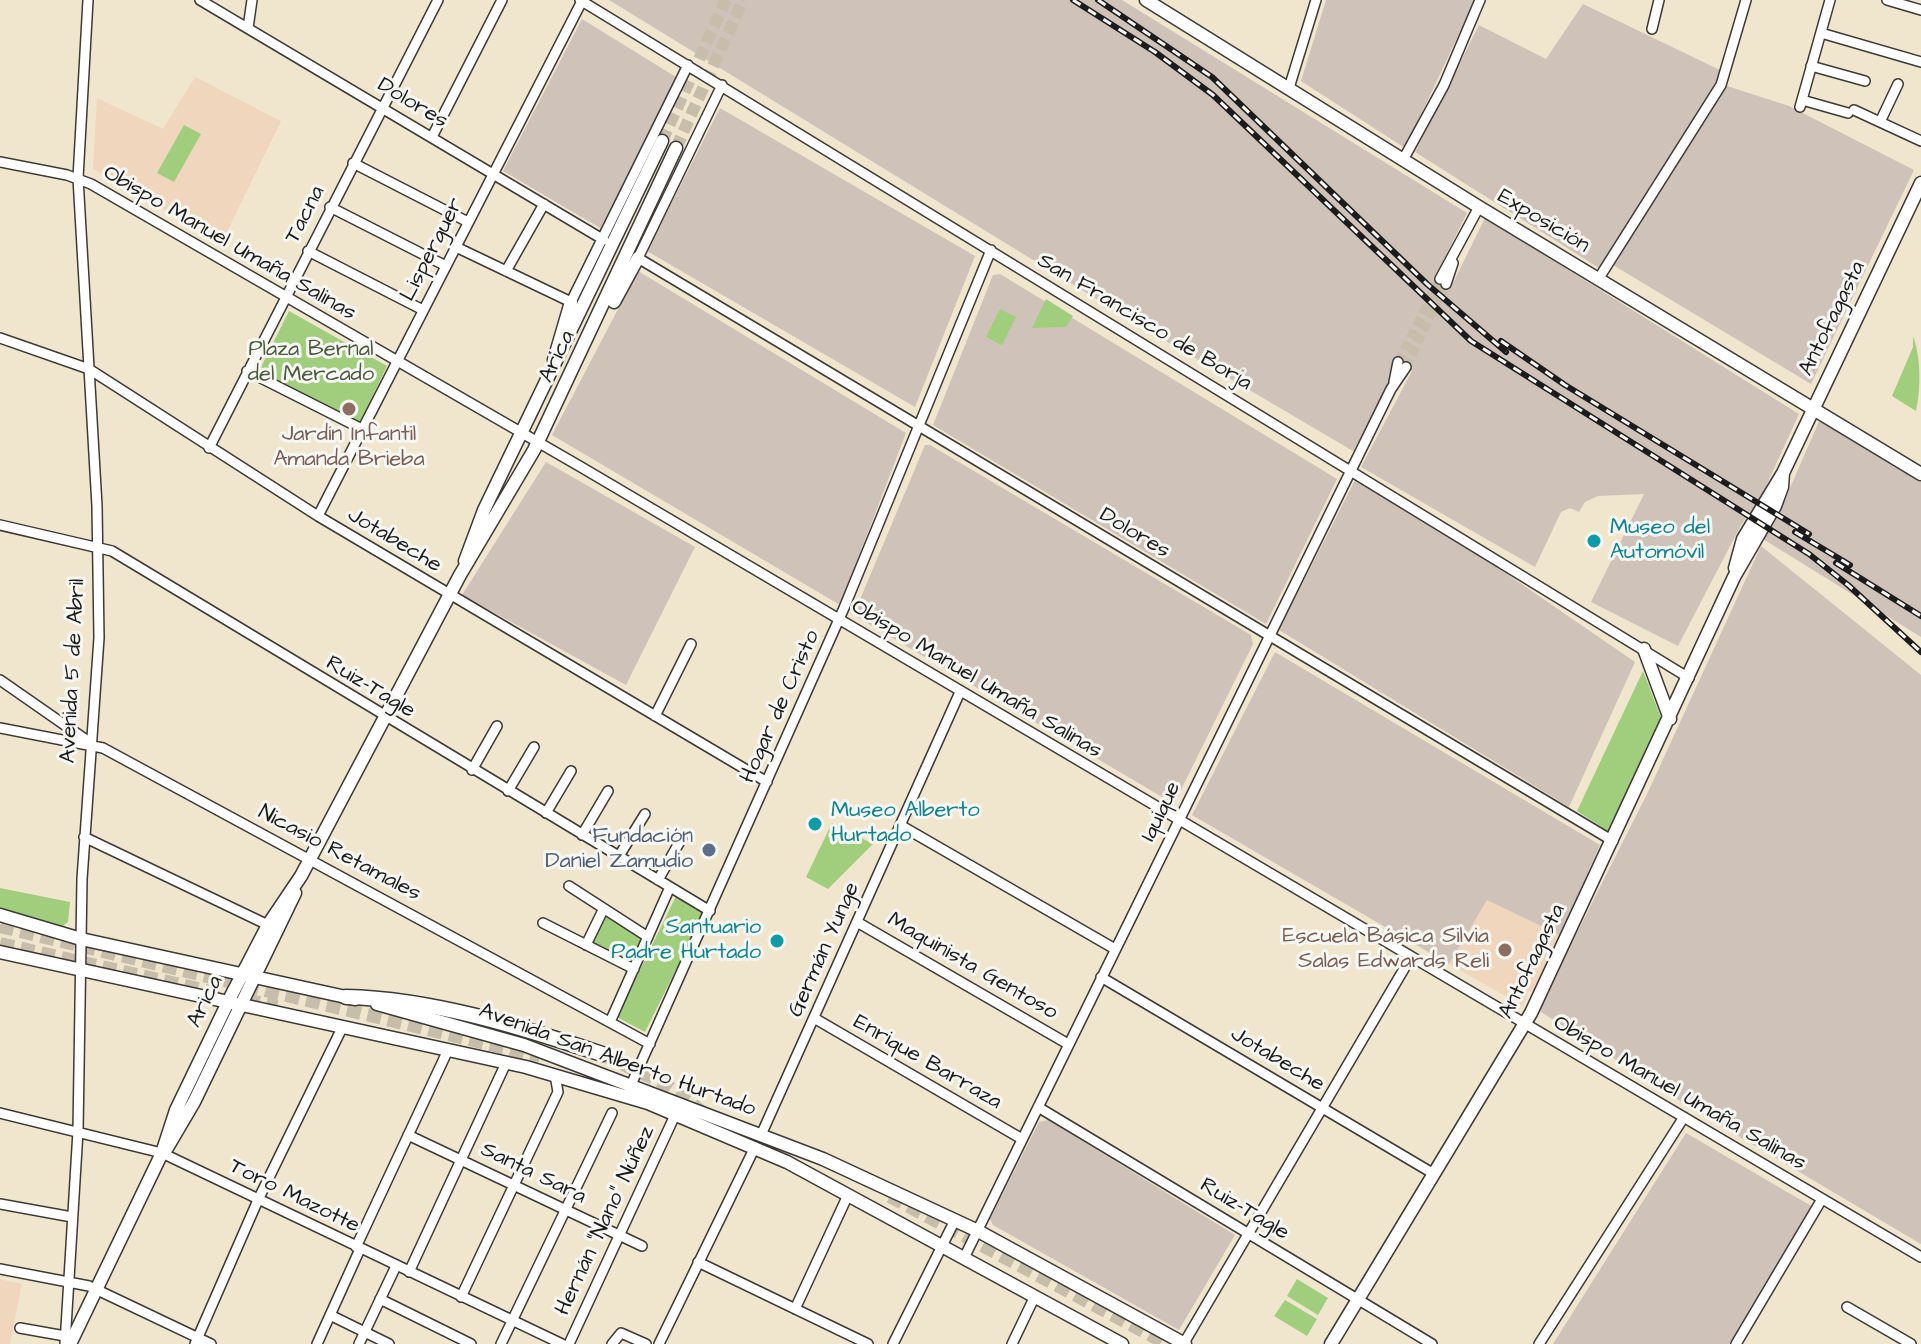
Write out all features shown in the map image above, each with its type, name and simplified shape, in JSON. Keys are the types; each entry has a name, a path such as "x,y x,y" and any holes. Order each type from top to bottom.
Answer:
{"highway":[{"path":"346,997 390,1000 487,1020 602,1054"}],"main road":[{"name":"Exposición","path":"1152,2 1479,207 1921,474"},
{"name":"Arica","path":"460,575 484,510 552,375 662,141"},
{"name":"Arica","path":"162,1153 181,1127 242,1004 248,976 268,925 301,876 460,575 538,442 676,148"},
{"name":"Antofagasta","path":"1331,1344 1525,1025 1734,577 1775,506 1783,484 1783,473 1812,408 1920,189"},
{"path":"581,356 638,258"},
{"path":"552,375 559,337 571,302"},
{"path":"1644,649 1670,719"},
{"name":"Arica","path":"79,1329 162,1153 176,1110 228,1002 282,925 301,876"},
{"name":"Avenida San Alberto Hurtado","path":"0,915 81,939 346,997 492,1035 631,1085 758,1141 848,1195 1122,1344"},
{"name":"Avenida San Alberto Hurtado","path":"0,952 506,1063 676,1113 874,1181 978,1231 1184,1344"},
{"path":"67,1341 79,1329"},
{"path":"78,1344 79,1329"}],"street":[{"name":"Avenida 5 de Abril","path":"67,1341 78,1131 84,837 99,638 98,547 78,178 88,0"},
{"name":"Dolores","path":"200,0 604,240"},
{"path":"248,28 252,0"},
{"name":"Tacna","path":"209,448 438,0"},
{"path":"432,137 502,0"},
{"name":"San Francisco de Borja","path":"581,0 1689,678"},
{"name":"Lisperguer","path":"318,516 581,0"},
{"path":"1289,88 1316,0"},
{"path":"1403,160 1444,85 1480,0"},
{"path":"1652,29 1659,0"},
{"path":"1599,278 1721,85 1746,0"},
{"path":"1830,0 1801,104 1851,112 1921,141"},
{"path":"1887,0 1921,10"},
{"path":"1821,33 1921,62"},
{"name":"Arica","path":"571,302 688,65"},
{"path":"1811,66 1865,81"},
{"path":"1880,122 1898,84"},
{"path":"638,258 722,85"},
{"name":"Obispo Manuel Umaña Salinas","path":"0,162 78,178 538,442 1921,1257"},
{"path":"353,163 468,222"},
{"path":"506,271 544,204"},
{"path":"330,207 446,266"},
{"path":"1443,282 1479,207"},
{"path":"456,247 571,302"},
{"name":"Hogar de Cristo","path":"631,1085 839,620 991,250"},
{"path":"308,251 423,310"},
{"name":"Dolores","path":"638,258 1613,841"},
{"name":"Jotabeche","path":"0,338 89,369 318,516 767,782"},
{"name":"Iquique","path":"964,1258 1402,364"},
{"path":"247,371 362,429"},
{"name":"Ruiz-Tagle","path":"0,525 98,547 120,555 710,911"},
{"path":"655,716 691,644"},
{"path":"0,680 92,744"},
{"name":"Germán Yunge","path":"659,1344 758,1141 960,692"},
{"path":"46,738 51,718"},
{"path":"472,770 497,726"},
{"name":"Nicasio Retamales","path":"0,728 92,744 650,1044"},
{"path":"508,791 534,747"},
{"path":"546,813 571,771"},
{"path":"582,835 608,791"},
{"path":"619,856 645,814"},
{"path":"900,825 1115,949"},
{"path":"658,880 683,836"},
{"path":"84,837 268,925"},
{"path":"569,886 648,937"},
{"path":"610,1022 670,887"},
{"path":"586,945 603,910"},
{"name":"Maquinista Gentoso","path":"857,922 1068,1044"},
{"path":"543,923 634,969"},
{"path":"1184,1344 1411,957"},
{"name":"Jotabeche","path":"1101,977 1434,1174"},
{"name":"Enrique Barraza","path":"814,1018 1022,1139"},
{"path":"196,1341 258,1200 343,1026"},
{"path":"317,1344 448,1050"},
{"path":"409,1272 506,1063"},
{"path":"461,1297 558,1092 555,1075"},
{"name":"Ruiz-Tagle","path":"1038,1107 1432,1344"},
{"name":"Toro Mazotte","path":"0,1113 162,1153 513,1321 539,1339 562,1344"},
{"path":"501,1344 612,1113"},
{"name":"Hernán “Nano” Núñez","path":"569,1344 676,1113"},
{"path":"1539,1344 1684,1117"},
{"name":"Santa Sara","path":"408,1135 642,1246"},
{"path":"795,1309 848,1195"},
{"path":"1736,1344 1822,1199"},
{"path":"0,1204 72,1217"},
{"path":"893,1344 955,1220"},
{"path":"698,1262 868,1344"},
{"path":"359,1344 396,1266"},
{"path":"0,1269 69,1281 98,1290 196,1341 211,1344"},
{"path":"1012,1344 1035,1296"},
{"path":"380,1299 471,1344"},
{"path":"1847,1307 1911,1344"},
{"path":"330,1315 389,1344"},
{"path":"20,1328 67,1341"},
{"path":"612,1344 619,1334 646,1344"}],"shaded area":[{"path":"609,0 1122,0 1467,213 1436,275 1450,289 1485,218 1799,414 1761,497 1741,525 1678,646 1591,602 1644,494 1598,496 1585,502 1579,512 1570,508 1561,512 1535,567 1361,467 1412,371 1399,368 1353,451 1144,328"},
{"path":"1326,0 1475,0 1405,148 1301,81"},
{"path":"1583,4 1724,72 1599,268 1415,152 1479,25 1546,59"},
{"path":"582,19 676,77 602,229 503,171"},
{"path":"195,77 281,121 222,242 93,169 97,98 163,129"},
{"path":"1727,86 1789,106 1914,170 1811,384 1613,265"},
{"path":"720,108 975,256 915,407 647,251"},
{"path":"638,271 906,433 840,605 552,435"},
{"path":"1000,274 1337,479 1266,624 933,425 993,275"},
{"path":"1820,419 1921,482 1921,637 1763,539 1780,511"},
{"path":"925,445 930,445 1251,635 1253,644 1174,804 857,617 856,609"},
{"path":"546,462 695,547 626,685 462,595"},
{"path":"1355,480 1488,561 1635,662 1569,807 1279,630"},
{"path":"1761,546 1921,675 1921,1244 1696,1111 1538,1010 1648,792"},
{"path":"1275,652 1600,845 1560,935 1487,900 1449,964 1192,815"},
{"name":"Escuela Básica Silvia Salas Edwards Reli","path":"1487,899 1560,935 1534,993 1529,990 1523,1006 1449,964"},
{"path":"1048,1120 1235,1235 1179,1330 993,1225 990,1219 1039,1122"},
{"path":"1686,1133 1813,1207 1733,1344 1553,1344"},
{"path":"0,1279 22,1284 10,1344 0,1344"}],"green space":[{"path":"184,125 201,134 174,182 157,173"},
{"path":"1046,299 1073,316 1066,327 1032,328"},
{"path":"1000,309 1016,317 1002,345 986,337"},
{"name":"Plaza Bernal del Mercado","path":"289,311 387,366 359,424 258,373"},
{"path":"1913,336 1919,373 1916,411 1892,396 1913,347"},
{"path":"1643,671 1663,723 1611,833 1577,811"},
{"path":"832,823 873,844 828,889 806,877"},
{"path":"0,888 70,902 68,922 59,929 0,910"},
{"path":"676,896 704,913 645,1032 617,1017"},
{"path":"604,916 642,937 630,961 591,942"},
{"path":"1297,1279 1328,1298 1318,1315 1287,1296"},
{"path":"1285,1300 1317,1319 1307,1336 1274,1316"}],"tunnel":[{"path":"662,141 726,0"},
{"path":"676,148 743,0"},
{"path":"1398,362 1440,279"},
{"path":"1406,367 1446,284"},
{"path":"0,926 540,1056"},
{"path":"0,944 277,1007"},
{"path":"602,1054 662,1082 703,1113"},
{"path":"890,1196 1168,1344"}],"railway":[{"path":"1073,0 1155,52 1213,95 1471,341 1809,554 1921,652"},
{"path":"1098,0 1212,77 1427,284 1506,352"},
{"path":"1501,341 1565,385 1809,534"},
{"path":"1795,532 1850,565"},
{"path":"1836,563 1921,616"}],"place":[{"name":"Jardín Infantil Amanda Brieba","path":"349,409"},
{"name":"Museo del Automóvil","path":"1594,541"},
{"name":"Museo Alberto Hurtado","path":"815,824"},
{"name":"Fundación Daniel Zamudio","path":"709,850"},
{"name":"Santuario Padre Hurtado","path":"777,941"},
{"name":"Escuela Básica Silvia Salas Edwards Reli","path":"1505,950"}]}
